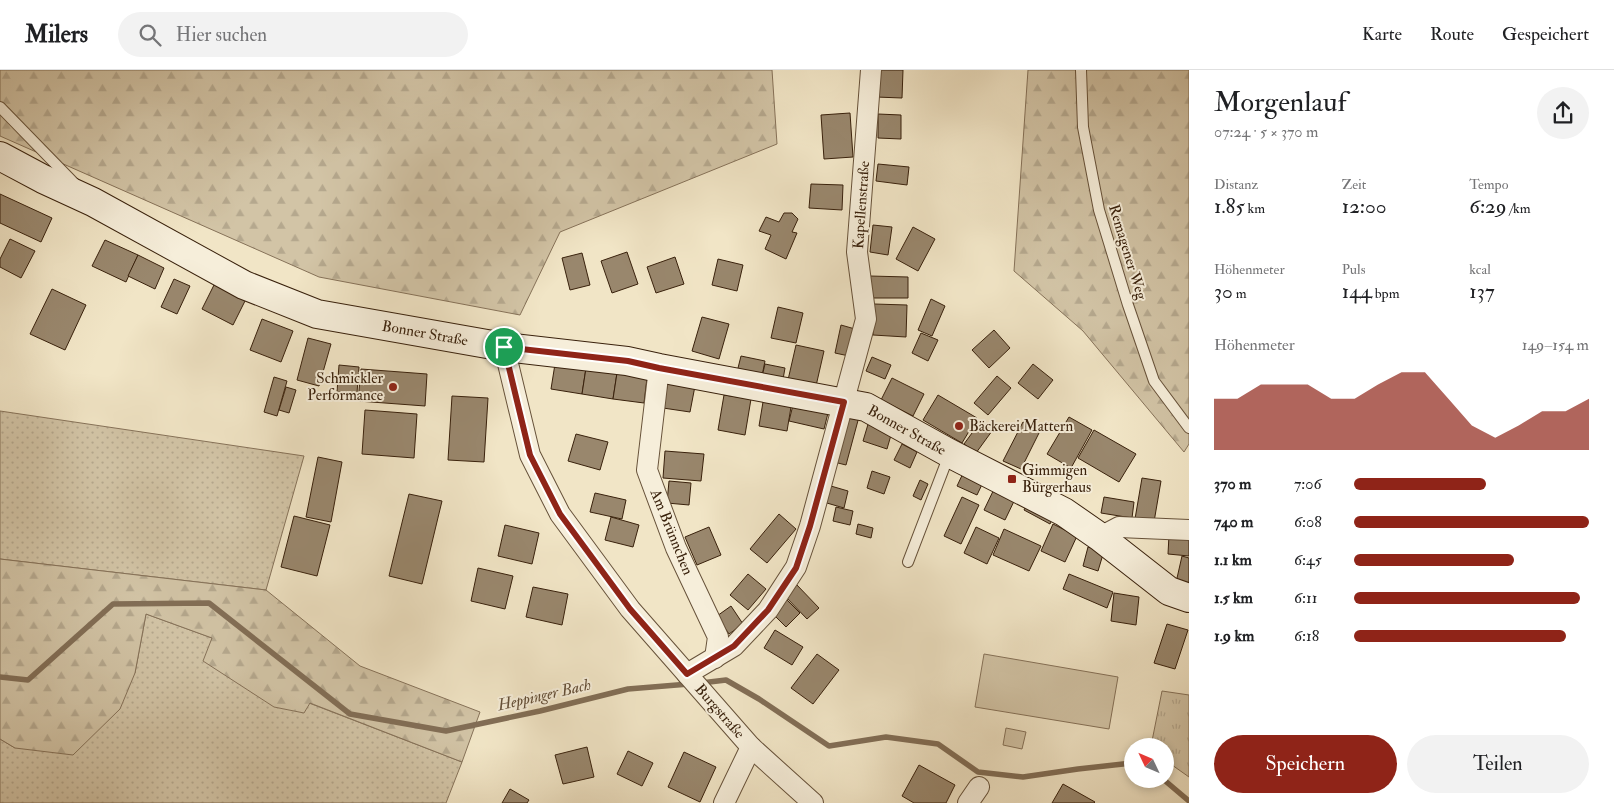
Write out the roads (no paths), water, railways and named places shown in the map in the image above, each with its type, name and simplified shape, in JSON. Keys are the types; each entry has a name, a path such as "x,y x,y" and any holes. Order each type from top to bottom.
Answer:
{"main road":[{"name":"Bonner Straße","path":"0,156 43,179 93,202 244,285 317,314 504,347 619,360 866,406 949,453 1064,512 1100,537 1169,591 1189,598"}],"street":[{"name":"Kapellenstraße","path":"715,658 734,646 768,610 796,568 810,526 844,402 866,319 857,252 871,70"},
{"name":"Burgstraße","path":"504,347 530,455 560,514 630,609 751,748 813,803"},
{"name":"Am Brünnchen","path":"659,368 647,470 676,548 718,637 715,658"},
{"path":"1100,537 1119,528 1189,530"},
{"path":"692,680 715,658"},
{"path":"724,803 751,748"}],"lane":[{"name":"Remagener Weg","path":"1081,70 1083,127 1099,210 1154,381 1189,428"},
{"path":"0,107 93,202"},
{"path":"908,562 949,453"}],"waterway":[{"name":"Heppinger Bach","path":"0,677 28,680 113,604 209,603 350,714 446,731 540,711 628,689 689,684"},
{"name":"Heppinger Bach","path":"701,683 726,680 759,699 829,746 886,737 938,744 978,772 1023,777 1124,764"},
{"name":"Heppinger Bach","path":"1174,788 1189,801"}],"place":[{"name":"Schmickler Performance","path":"393,387"},
{"name":"Bäckerei Mattern","path":"959,426"},
{"name":"Gimmigen Bürgerhaus","path":"1012,479"}]}
